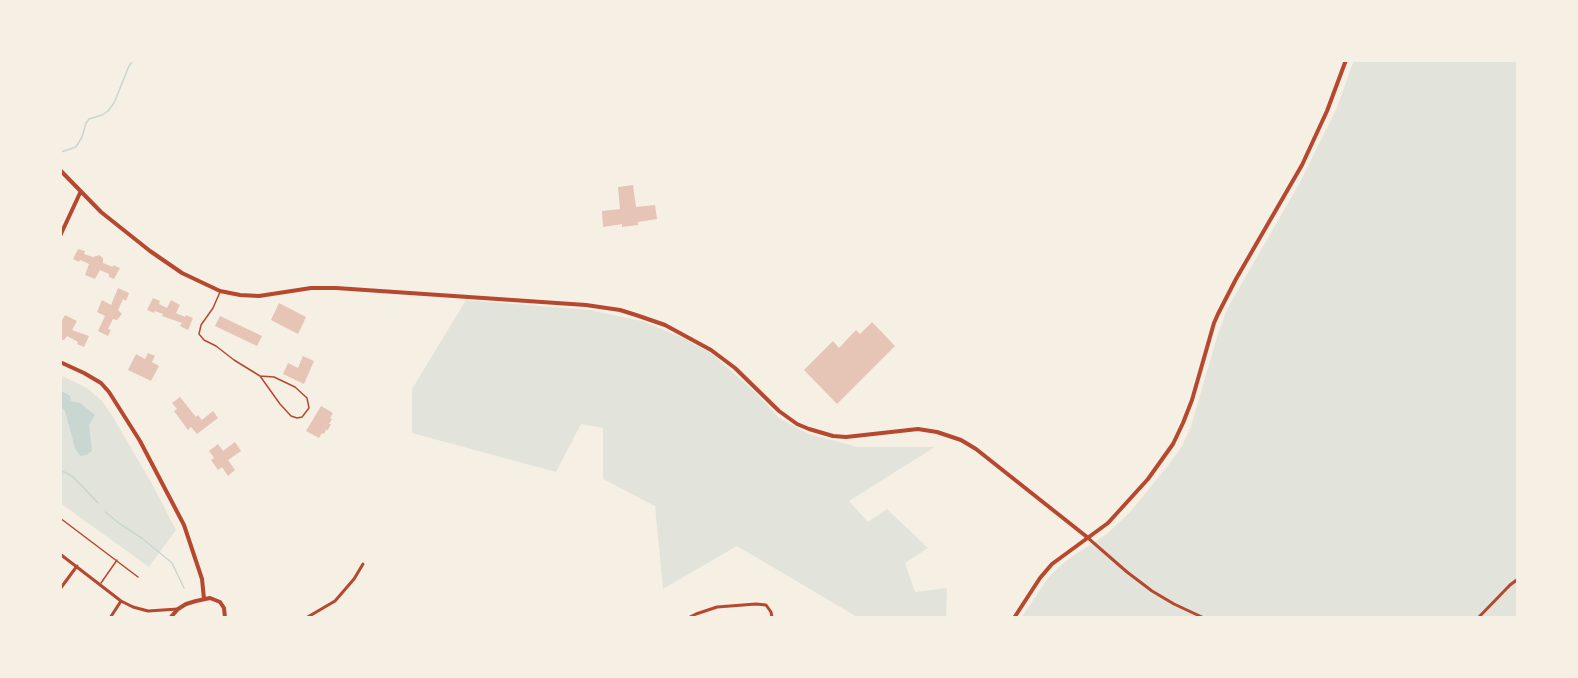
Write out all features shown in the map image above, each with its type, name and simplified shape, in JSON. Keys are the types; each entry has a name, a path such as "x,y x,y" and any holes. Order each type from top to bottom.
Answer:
{"street":[{"path":"1014,618 1052,564 1108,523 1163,461 1184,423 1218,314 1302,165 1327,111 1346,60"},
{"path":"60,170 80,193 117,226 182,273 220,291 259,296 311,288 336,288 586,305 628,312 665,325 711,350 742,374 779,411 797,424 809,429 846,437 918,429 937,432 976,449 1152,591 1173,604 1204,618"},
{"path":"60,236 80,193"},
{"path":"60,362 101,383 136,434 184,525 202,579 204,599"},
{"path":"60,554 121,601 148,611 178,609"},
{"path":"306,618 335,601 354,579 363,564"},
{"path":"60,589 77,566"},
{"path":"1478,618 1518,579"},
{"path":"170,618 186,604 210,598 220,602 224,608 225,618"},
{"path":"110,618 121,601"},
{"path":"688,618 717,607 756,604 766,605 772,618"}],"lane":[{"path":"220,291 213,308 201,325 199,334 204,340 260,376 291,416 302,417 309,408 307,398 295,387 274,377 260,376"},
{"path":"60,518 138,577"},
{"path":"100,584 117,560"}],"shaded area":[{"path":"1354,60 1518,60 1518,618 1021,618 1048,578 1071,557 1107,534 1132,510 1182,446 1191,426 1227,309 1299,184 1336,110"},
{"path":"466,300 589,310 642,321 681,337 712,354 756,393 779,418 809,434 858,447 935,447 849,501 868,522 887,509 928,548 905,563 915,592 947,588 946,618 859,618 737,546 663,589 655,506 603,479 603,428 581,424 556,472 412,433 412,389"},
{"path":"60,375 87,388 102,401 151,482 176,530 149,567 60,503"},
{"path":"60,390 70,396 71,401 80,403 95,415 89,425 92,451 86,455 80,456 75,448 65,411 60,405"}],"building":[{"path":"633,185 636,207 655,205 657,219 638,222 638,225 622,227 622,224 603,227 602,211 620,209 618,187"},
{"path":"78,249 93,257 99,255 103,258 103,263 120,268 114,279 100,270 95,279 85,275 89,264 73,259"},
{"path":"118,288 129,293 126,301 123,299 118,310 122,314 117,320 113,319 108,329 111,330 108,336 98,331 105,316 97,312 102,300 111,305"},
{"path":"153,298 167,308 171,300 180,305 176,313 193,318 188,330 180,326 182,323 155,311 154,313 147,310"},
{"path":"279,303 306,317 298,334 271,320"},
{"path":"65,315 77,321 72,330 89,336 84,347 67,336 64,340 60,340 60,324"},
{"path":"220,316 262,336 257,346 215,326"},
{"path":"872,322 895,346 837,404 804,370 833,341 839,348 856,330 860,334"},
{"path":"148,353 155,356 152,362 159,366 151,381 128,370 136,354 145,359"},
{"path":"303,356 314,361 304,384 283,374 288,363 298,368"},
{"path":"180,397 196,417 198,415 202,420 213,411 218,418 197,434 191,427 188,430 174,411 177,409 172,403"},
{"path":"321,406 333,413 328,430 319,438 306,431"},
{"path":"235,442 241,451 228,460 235,470 228,476 222,467 218,470 211,460 214,458 209,451 218,444 223,451"}],"waterway":[{"path":"61,152 76,147 89,119 108,111 114,103 133,60"},
{"path":"60,470 72,476 98,503"},
{"path":"105,512 172,563 184,588"}]}
